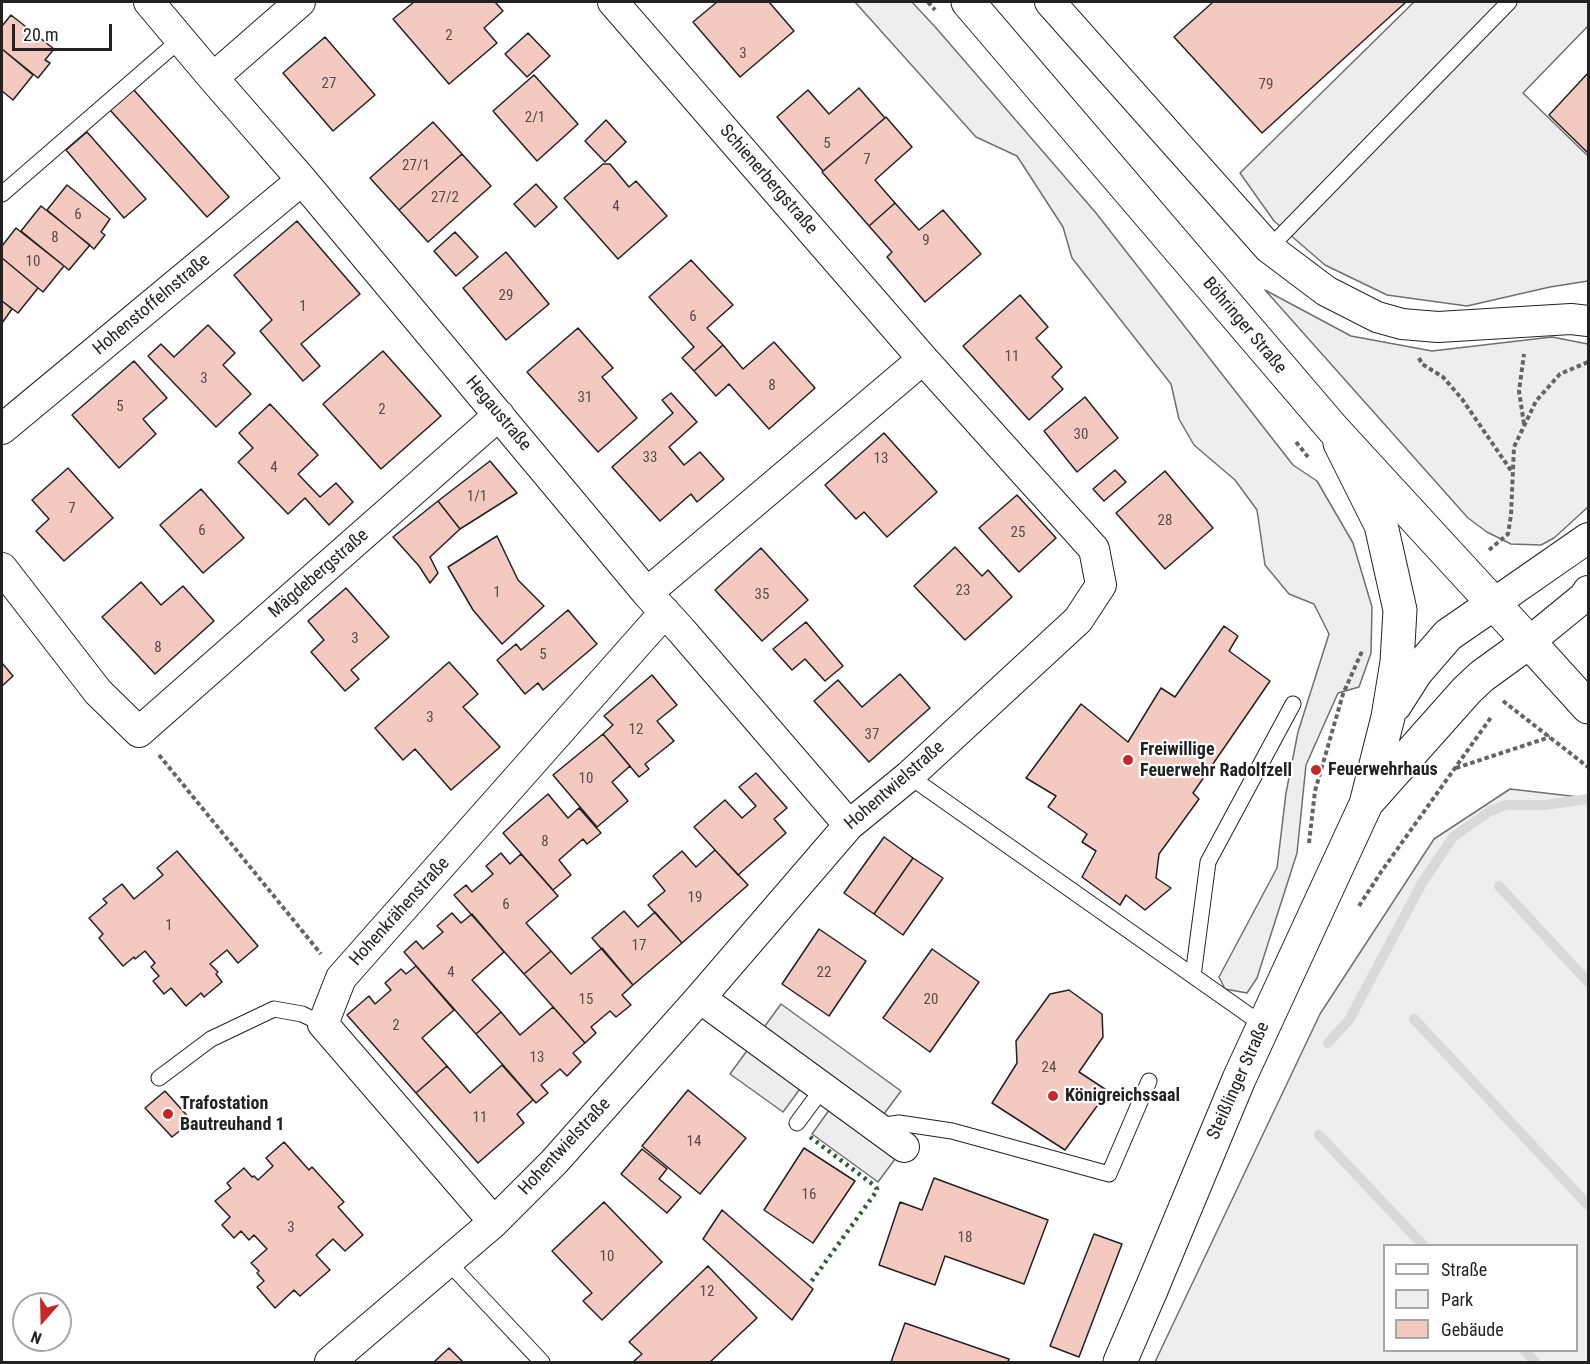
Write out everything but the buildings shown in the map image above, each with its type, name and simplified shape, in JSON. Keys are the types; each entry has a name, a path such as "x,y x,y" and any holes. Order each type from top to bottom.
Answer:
{"street":[{"name":"Hegaustraße","path":"149,2 302,180 656,603 849,825"},
{"path":"213,78 300,2"},
{"name":"Schienerbergstraße","path":"613,2 923,359 1094,549 1101,585"},
{"name":"Böhringer Straße","path":"968,2 1334,430 1588,707"},
{"path":"1050,2 1269,248 1326,291 1377,317 1402,324 1438,327 1570,319 1588,321"},
{"name":"Hohenstoffelnstraße","path":"2,429 302,180"},
{"path":"656,603 923,359"},
{"name":"Mägdebergstraße","path":"139,732 499,415"},
{"path":"1334,430 1381,525 1400,610 1397,662 1388,717 1366,804"},
{"path":"1388,717 1416,672 1448,635 1588,538"},
{"path":"2,568 98,692 139,732"},
{"name":"Hohentwielstraße","path":"330,1362 494,1222 554,1162 700,998 849,825 909,776 1078,620 1101,585"},
{"path":"1366,804 1467,690 1482,676 1529,642 1584,597 1588,591"},
{"name":"Hohenkrähenstraße","path":"323,1024 341,978 656,603"},
{"name":"Steißlinger Straße","path":"1120,1362 1239,1078 1366,804"},
{"path":"700,998 904,1147"},
{"path":"323,1024 494,1222"}],"lane":[{"path":"1269,248 1509,2"},
{"path":"2,194 181,39"},
{"path":"1193,976 1208,862 1293,704"},
{"path":"909,776 1263,1025"},
{"path":"159,1078 211,1039 274,1009 302,1014 323,1024"},
{"path":"875,1126 898,1123 952,1131 1109,1174 1149,1081"},
{"path":"797,1123 823,1089"},
{"path":"448,1262 542,1362"}],"path":[{"path":"1524,425 1519,391 1524,354 1533,321"},
{"path":"1402,324 1422,364 1443,377 1462,399 1512,472"},
{"path":"1508,534 1514,447 1524,425 1536,400 1560,374 1588,362"},
{"path":"1308,849 1315,791 1343,694 1363,648"},
{"path":"1503,701 1588,767"},
{"path":"1355,912 1496,711"},
{"path":"139,732 341,978"},
{"path":"1455,768 1550,737"}],"green space":[{"path":"855,2 912,2 937,29 1096,213 1293,465 1317,481 1353,543 1372,607 1371,653 1359,687 1338,693 1306,765 1297,853 1257,978 1247,993 1225,989 1219,977 1277,868 1286,793 1298,732 1329,634 1314,604 1289,594 1265,565 1257,510 1235,480 1194,445 1179,419 1171,384 1072,258 1063,227 1017,156 976,137"},
{"path":"1265,290 1351,336 1432,351 1552,337 1588,344 1588,507 1554,538 1541,545 1511,544 1487,532 1468,518"},
{"path":"1510,789 1588,798 1588,1362 1155,1362 1320,1014 1434,839"}],"shaded area":[{"path":"1414,2 1588,2 1588,26 1523,93 1588,156 1588,281 1550,287 1467,306 1387,295 1325,265 1274,221 1240,173"},
{"path":"781,1004 901,1091 875,1126 904,1147 878,1182 812,1134 837,1099 808,1078 783,1112 730,1074"}],"waterway":[{"path":"1328,1043 1349,1020 1422,883 1453,837 1490,811 1506,805 1544,805 1588,799"},
{"path":"1499,886 1588,982"},
{"path":"1414,1019 1588,1205"},
{"path":"1319,1135 1422,1244"},
{"path":"1526,1352 1535,1362"}],"hedge":[{"path":"810,1137 877,1189 811,1282"}],"place":[{"name":"Freiwillige Feuerwehr Radolfzell","path":"1128,760"},
{"name":"Feuerwehrhaus","path":"1316,770"},
{"name":"Königreichssaal","path":"1053,1096"},
{"name":"Trafostation Bautreuhand 1","path":"168,1114"}]}
